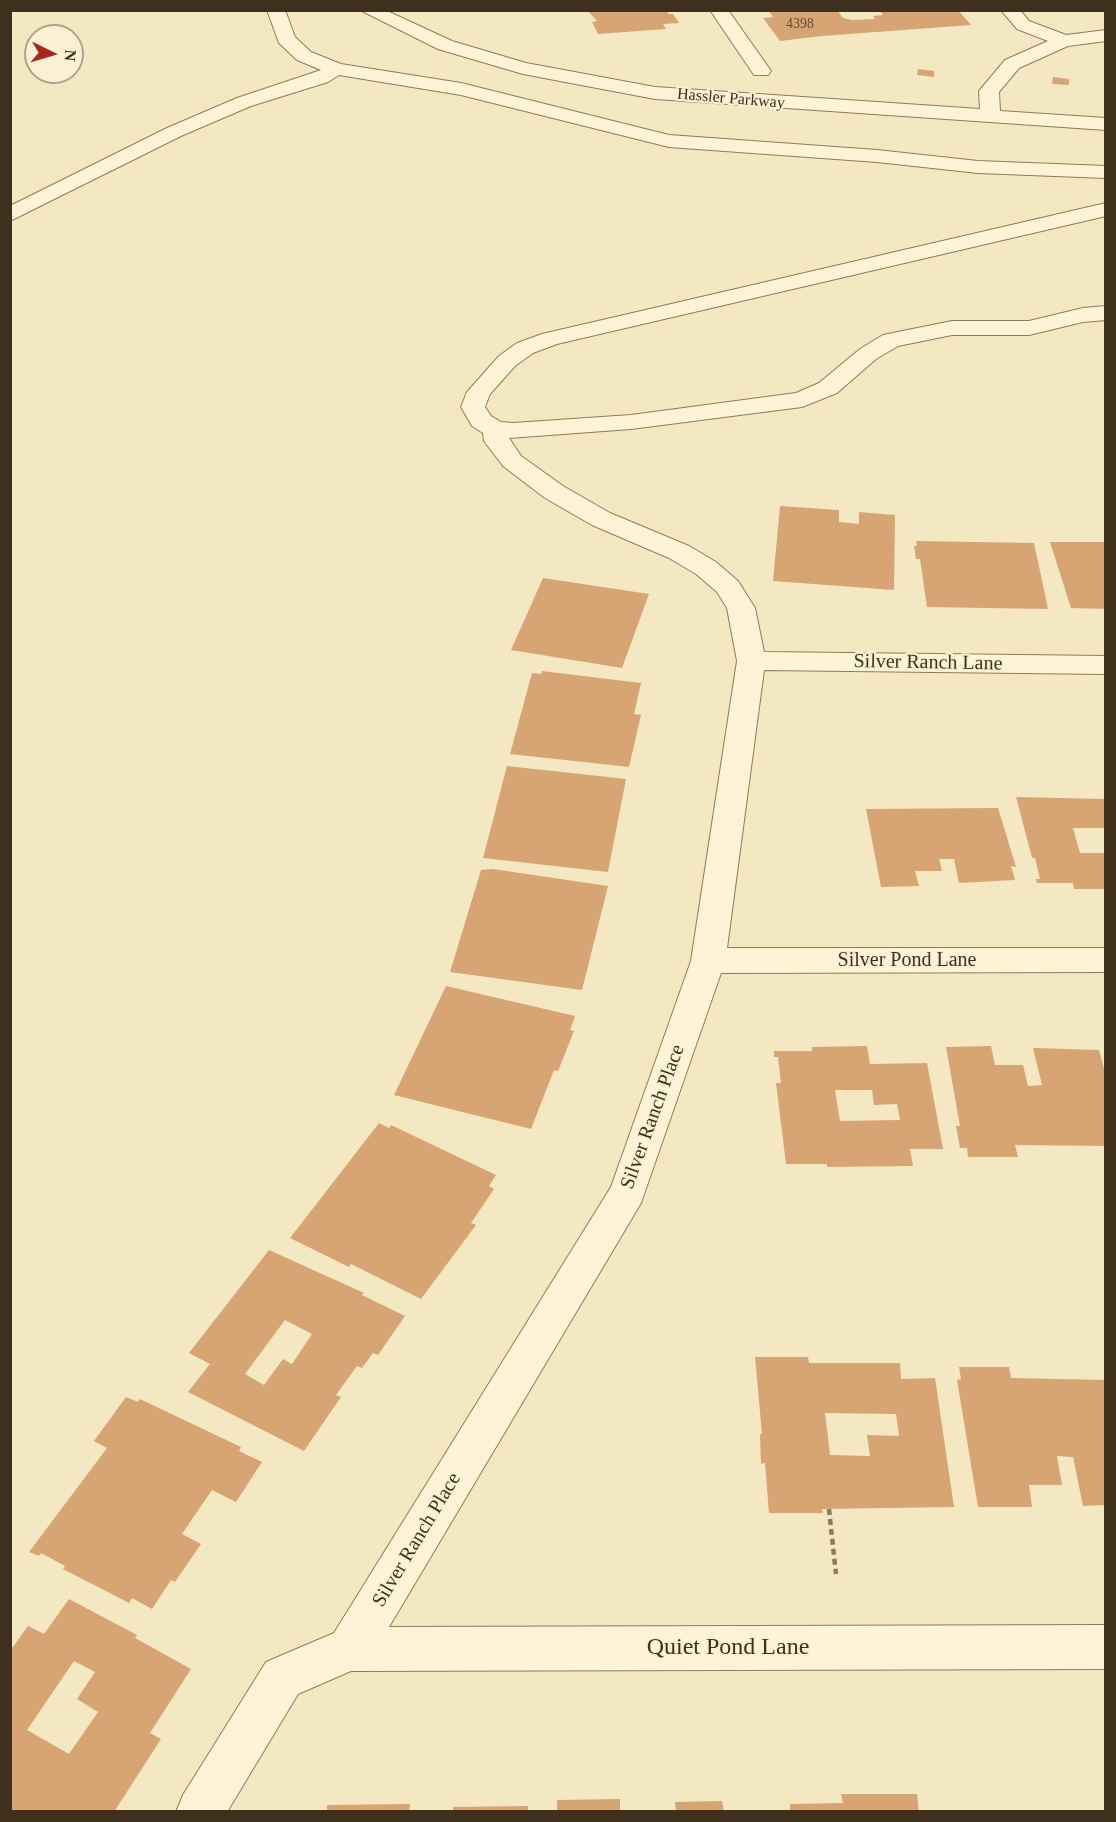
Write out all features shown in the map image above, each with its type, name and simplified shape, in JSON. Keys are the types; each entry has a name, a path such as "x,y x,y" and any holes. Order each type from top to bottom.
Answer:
{"street":[{"path":"276,10 286,39 304,56 336,69 461,88 669,141 877,156 978,167 1106,172"},
{"name":"Hassler Parkway","path":"369,10 445,45 467,52 524,68 655,93 990,118 1106,124"},
{"path":"719,10 761,71"},
{"path":"1010,10 1023,25 1064,41"},
{"path":"990,118 989,91 1012,64 1064,41 1106,35"},
{"path":"10,215 174,132 244,102 321,78 336,69"},
{"path":"1106,209 550,339 525,348 507,361 479,392 473,407 481,421 495,429 513,431 631,422 802,400 828,388 850,372 868,354 891,340 952,328 1029,328 1083,315 1106,313"},
{"path":"495,429 497,441 512,461 554,492 601,519 679,552 706,568 728,587 741,608 752,661"},
{"name":"Silver Ranch Lane","path":"752,661 1106,665"},
{"name":"Silver Ranch Place","path":"351,1649 628,1192 708,961 752,661"},
{"name":"Silver Pond Lane","path":"708,961 1106,960"},
{"name":"Quiet Pond Lane","path":"351,1649 1106,1647"},
{"path":"200,1812 282,1678 351,1649"}],"path":[{"path":"829,1509 836,1574"}],"building":[{"path":"587,10 666,10 669,14 673,14 679,23 663,24 666,29 598,34 592,22 597,21"},
{"path":"768,10 837,10 843,18 852,20 875,19 873,16 883,15 879,10 958,10 971,25 780,41 763,18 773,17"},
{"path":"918,69 934,71 934,77 917,75"},
{"path":"1053,77 1069,79 1069,85 1052,84"},
{"path":"780,506 839,510 839,522 859,524 859,512 895,515 894,590 773,581"},
{"path":"916,541 1034,543 1048,609 927,607 920,559 916,559 914,546 917,546"},
{"path":"1050,542 1106,542 1106,609 1071,608"},
{"path":"543,578 649,594 622,668 511,650"},
{"path":"542,671 641,683 634,714 641,715 629,767 510,754 532,673 541,674"},
{"path":"507,766 626,779 608,872 483,858"},
{"path":"1016,797 1106,799 1106,828 1073,828 1080,853 1106,853 1106,889 1074,889 1073,883 1037,883 1036,879 1040,879 1035,858 1032,858"},
{"path":"998,808 1016,867 1011,866 1015,880 959,883 954,859 939,859 942,871 915,871 919,886 881,887 866,809"},
{"path":"493,869 608,886 582,990 450,972 481,870"},
{"path":"446,986 575,1016 570,1030 574,1031 558,1071 554,1070 531,1129 394,1095"},
{"path":"867,1046 870,1064 927,1063 943,1149 910,1149 913,1166 827,1167 827,1164 786,1164 776,1083 781,1083 778,1057 774,1057 774,1051 812,1051 812,1047","holes":["835,1090 872,1090 874,1105 897,1104 900,1120 840,1121"]},
{"path":"991,1046 995,1065 1023,1065 1028,1086 1042,1085 1033,1048 1099,1050 1106,1076 1106,1146 1015,1145 1018,1157 968,1157 967,1148 960,1148 956,1126 960,1126 946,1047"},
{"path":"379,1123 389,1128 391,1125 496,1175 489,1186 494,1189 471,1223 476,1225 421,1299 351,1264 349,1267 290,1238"},
{"path":"269,1250 364,1293 362,1295 405,1316 378,1355 373,1353 362,1368 357,1366 336,1395 341,1397 304,1451 188,1392 210,1364 189,1353","holes":["285,1320 312,1334 292,1364 283,1359 264,1385 245,1374"]},
{"path":"755,1357 808,1357 809,1363 900,1363 901,1379 935,1378 954,1507 822,1509 823,1513 769,1513 765,1463 761,1464 760,1434 762,1434","holes":["825,1413 896,1414 899,1436 867,1435 870,1456 830,1455"]},
{"path":"959,1367 1009,1367 1011,1378 1106,1380 1106,1505 1083,1506 1073,1457 1057,1456 1062,1485 1029,1485 1032,1507 978,1507 957,1380 961,1379"},
{"path":"126,1397 138,1402 140,1399 241,1447 239,1451 262,1462 236,1502 212,1490 182,1534 201,1544 175,1582 171,1580 152,1609 132,1598 129,1603 63,1569 65,1566 41,1553 39,1556 29,1552 107,1448 94,1441"},
{"path":"69,1599 137,1635 135,1638 191,1669 150,1733 161,1739 114,1812 10,1812 10,1651 28,1626 44,1634","holes":["74,1661 95,1672 77,1699 98,1712 69,1754 27,1730"]},
{"path":"841,1794 917,1794 919,1812 790,1812 790,1804 843,1803"},
{"path":"620,1799 620,1812 557,1812 557,1800"},
{"path":"722,1801 724,1812 676,1812 675,1802"},
{"path":"410,1804 409,1812 327,1812 327,1805"},
{"path":"528,1806 528,1812 453,1812 453,1807"}]}
